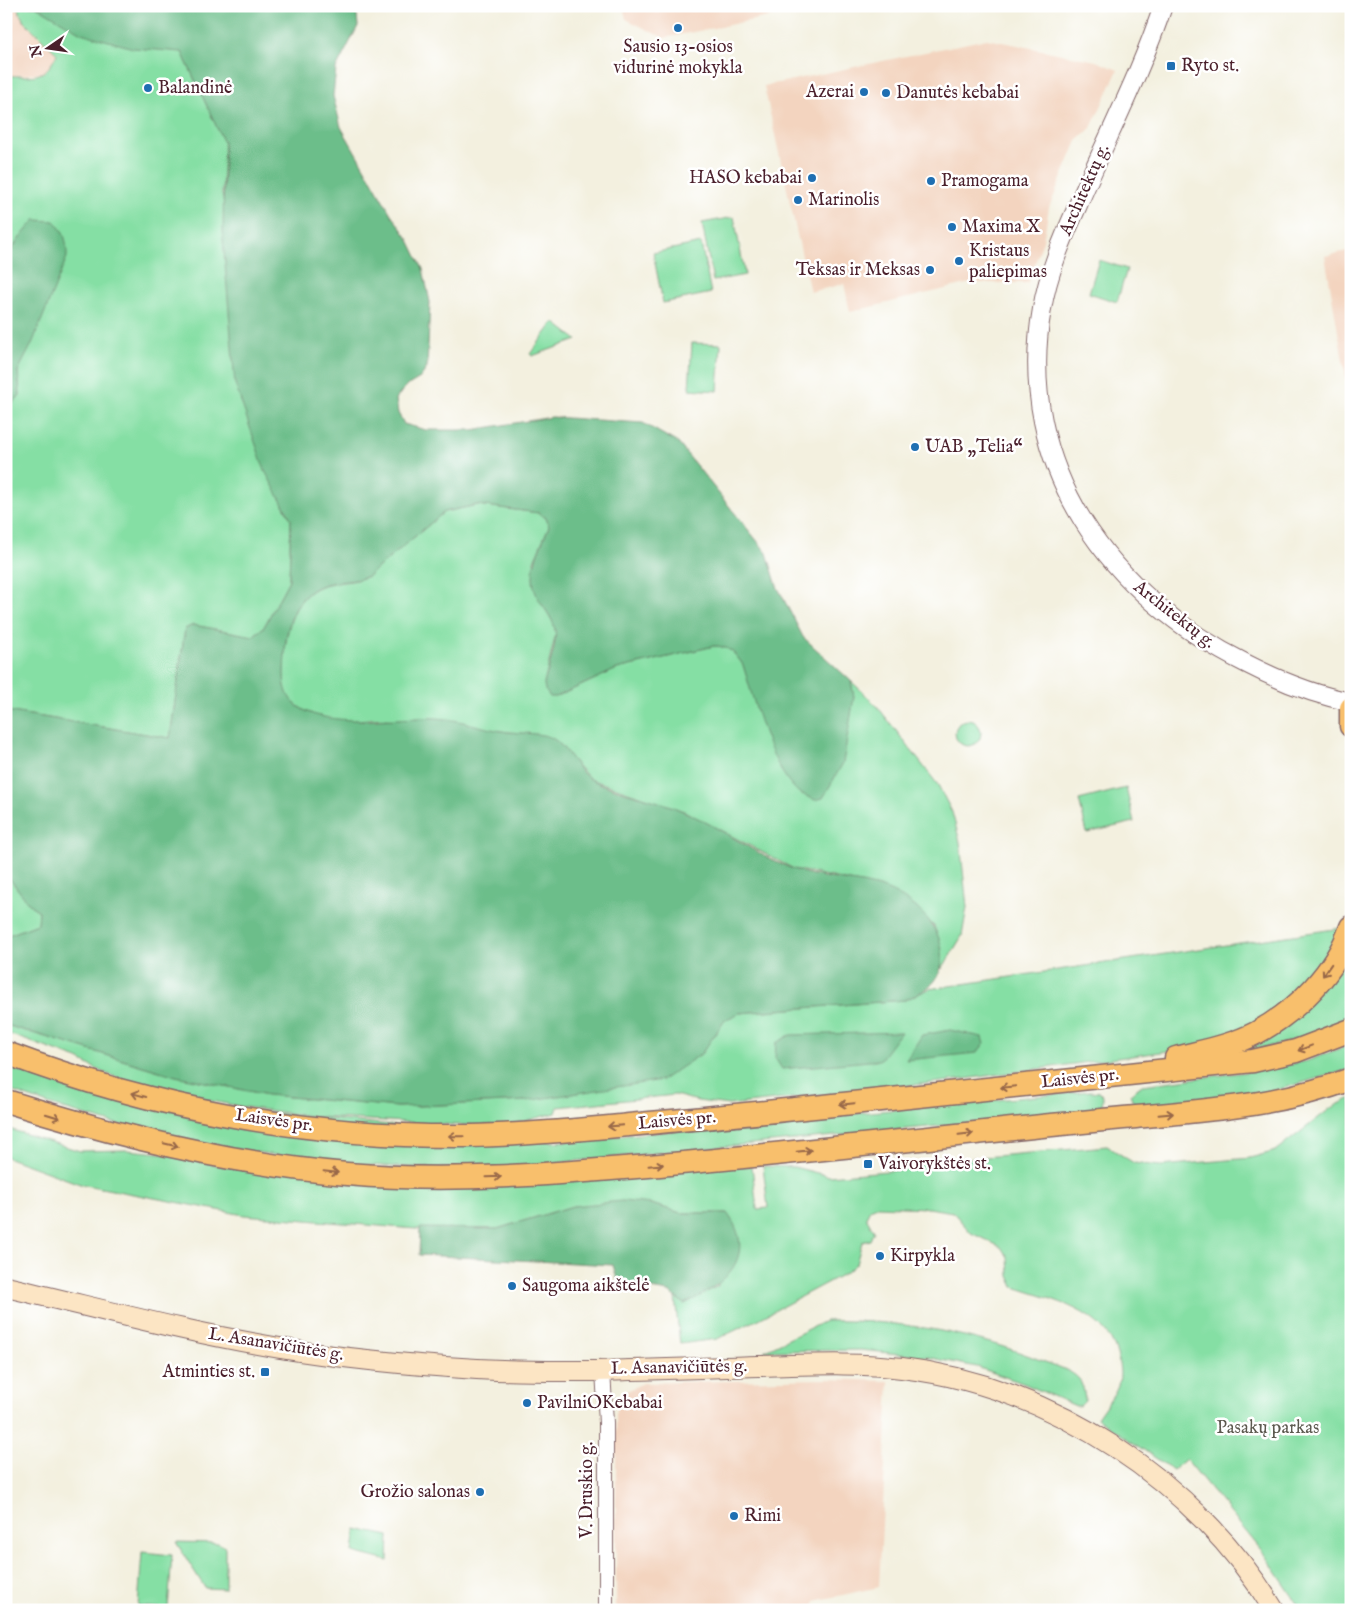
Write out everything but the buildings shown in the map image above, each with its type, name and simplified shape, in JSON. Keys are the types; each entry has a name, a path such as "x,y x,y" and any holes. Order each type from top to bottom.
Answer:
{"main road":[{"path":"1351,708 1351,726"},
{"path":"1092,1078 1226,1046 1255,1033 1303,999 1325,974 1346,942 1351,927"},
{"name":"Laisvės pr.","path":"6,1053 95,1084 219,1114 330,1129 416,1135 522,1134 760,1113 1253,1061 1296,1051 1351,1030"},
{"path":"6,1101 67,1120 248,1161 348,1174 489,1178 756,1156 1210,1110 1294,1097 1351,1078"},
{"name":"L. Asanavičiūtės g.","path":"6,1287 205,1334 290,1350 408,1364 477,1369 603,1370 848,1364 902,1368 938,1374 1004,1392 1035,1405 1116,1448 1167,1485 1201,1516 1244,1565 1274,1610"}],"street":[{"name":"Architektų g.","path":"1163,6 1116,121 1062,240 1042,309 1038,369 1040,400 1052,457 1060,481 1101,549 1152,602 1186,628 1233,657 1306,690 1351,702"},
{"name":"V. Druskio g.","path":"603,1370 606,1423 606,1610"}],"shaded area":[{"path":"6,6 17,6 23,20 57,54 50,68 44,73 6,76"},
{"name":"Sausio 13-osios vidurinė mokykla","path":"623,6 823,6 664,38 626,19"},
{"path":"987,39 1096,61 1118,70 1091,128 1077,141 1049,208 1043,241 1028,283 970,283 850,312 844,284 810,292 764,86"},
{"path":"1351,250 1351,407 1325,256"},
{"path":"827,1379 889,1381 879,1587 815,1601 814,1610 616,1610 616,1409 625,1392 643,1383"}],"green space":[{"path":"17,6 261,6 182,52 224,143 222,194 279,497 291,519 289,580 264,627 253,636 193,625 185,629 170,738 6,711 6,411 20,395 18,371 42,318 6,259 6,76 31,76 43,73 57,54 23,20"},
{"path":"36,6 356,6 358,26 336,69 333,96 341,127 391,214 409,240 423,269 430,302 427,368 420,378 405,387 396,399 398,413 404,424 426,430 472,430 552,417 643,423 678,443 767,553 777,586 803,637 851,681 854,697 843,763 823,798 815,800 797,791 777,764 757,713 743,665 734,654 724,647 714,646 617,669 556,697 550,697 545,690 544,684 556,635 554,625 537,596 533,578 538,552 549,526 546,518 539,513 477,505 444,512 368,576 357,580 326,584 316,588 300,601 291,619 285,650 285,684 286,690 293,702 305,711 340,719 436,718 463,722 499,731 548,736 562,746 581,771 592,780 674,807 699,818 793,869 813,875 875,886 898,895 909,902 929,921 936,931 940,943 942,964 937,978 932,984 920,993 905,1000 739,1013 725,1020 701,1054 662,1080 526,1101 398,1107 268,1095 176,1076 6,1025 6,936 38,924 39,911 30,905 6,874 6,711 170,738 185,629 193,625 253,636 264,627 289,580 291,519 265,471 235,384 223,239 224,143 182,52 133,48 81,33"},
{"path":"734,217 745,275 713,281 702,223"},
{"path":"35,220 54,221 58,225 65,237 67,257 32,344 18,371 20,395 6,411 6,259 18,240"},
{"path":"701,243 711,293 663,303 653,253"},
{"path":"1099,260 1127,269 1117,302 1089,293"},
{"path":"554,322 577,340 532,356 530,354"},
{"path":"692,343 721,344 718,391 689,389"},
{"path":"477,505 539,513 546,518 549,526 534,561 537,595 553,622 556,633 544,684 556,697 617,669 714,646 724,647 734,654 743,665 768,739 782,772 854,697 851,681 877,706 938,785 952,812 960,842 967,907 962,936 942,969 942,949 934,926 915,907 878,887 794,869 684,811 590,779 552,738 406,721 379,719 342,721 319,717 294,703 287,692 284,679 286,642 295,610 308,593 328,584 358,580 368,576 444,512"},
{"path":"968,720 977,724 981,733 977,742 968,746 959,742 955,733 959,724"},
{"path":"1126,788 1134,822 1087,833 1079,800"},
{"path":"6,874 30,905 39,911 38,924 6,936"},
{"path":"1341,928 1323,964 1266,1020 1198,1047 950,1081 729,1105 698,1101 675,1095 558,1107 556,1113 508,1125 457,1125 318,1117 244,1107 184,1096 129,1082 102,1072 78,1059 6,1033 6,1025 176,1076 268,1095 398,1107 526,1101 701,1054 725,1020 739,1013 905,1000 929,989"},
{"path":"1351,952 1351,1019 1282,1044 1245,1051 1281,1030"},
{"path":"950,1030 982,1037 984,1044 977,1053 906,1060 922,1035"},
{"path":"901,1032 880,1060 782,1069 775,1058 776,1043 790,1035"},
{"path":"1351,1044 1351,1069 1248,1098 1139,1107 1134,1104 1130,1094 1142,1085 1261,1070 1307,1061"},
{"path":"6,1066 97,1095 556,1142 1090,1091 1099,1092 1103,1096 1102,1108 1094,1111 502,1168 409,1167 354,1164 221,1147 90,1117 6,1089"},
{"name":"Pasakų parkas","path":"1351,1098 1351,1610 1302,1610 1262,1551 1186,1459 1173,1470 1097,1418 1114,1393 1120,1377 1117,1354 1110,1339 1101,1327 1075,1309 1014,1287 1009,1276 1008,1258 1001,1247 971,1233 953,1212 928,1208 877,1206 870,1209 866,1217 874,1231 870,1240 862,1242 856,1264 845,1273 717,1339 680,1344 675,1297 684,1304 718,1286 727,1213 681,1213 651,1204 573,1206 497,1229 416,1229 244,1215 80,1184 6,1157 6,1128 80,1151 127,1150 160,1153 242,1170 752,1166 757,1209 768,1208 763,1166 794,1167 829,1176 911,1169 918,1163 1107,1146 1134,1163 1161,1166 1250,1158 1276,1151 1331,1108"},
{"path":"622,1201 651,1204 681,1213 727,1213 736,1229 740,1243 738,1256 732,1268 712,1288 684,1304 669,1292 631,1286 617,1279 613,1265 419,1255 420,1228 497,1229 573,1206"},
{"path":"825,1321 881,1323 937,1330 1019,1352 1072,1373 1082,1384 1085,1401 1080,1406 1076,1406 1025,1384 977,1367 927,1357 861,1350 764,1351"},
{"path":"356,1529 389,1536 388,1561 353,1552"},
{"path":"176,1542 218,1543 225,1547 225,1589 205,1588"},
{"path":"142,1552 172,1555 168,1609 138,1606"}],"place":[{"name":"Sausio 13-osios vidurinė mokykla","path":"678,28"},
{"name":"Ryto st.","path":"1171,66"},
{"name":"Balandinė","path":"148,88"},
{"name":"Azerai","path":"864,92"},
{"name":"Danutės kebabai","path":"886,93"},
{"name":"HASO kebabai","path":"812,178"},
{"name":"Pramogama","path":"931,181"},
{"name":"Marinolis","path":"798,200"},
{"name":"Maxima X","path":"952,227"},
{"name":"Kristaus paliepimas","path":"959,261"},
{"name":"Teksas ir Meksas","path":"930,270"},
{"name":"UAB „Telia“","path":"915,447"},
{"name":"Vaivorykštės st.","path":"868,1164"},
{"name":"Kirpykla","path":"880,1256"},
{"name":"Saugoma aikštelė","path":"512,1286"},
{"name":"Atminties st.","path":"265,1372"},
{"name":"PavilniOKebabai","path":"527,1403"},
{"name":"Grožio salonas","path":"480,1492"},
{"name":"Rimi","path":"734,1516"}]}
